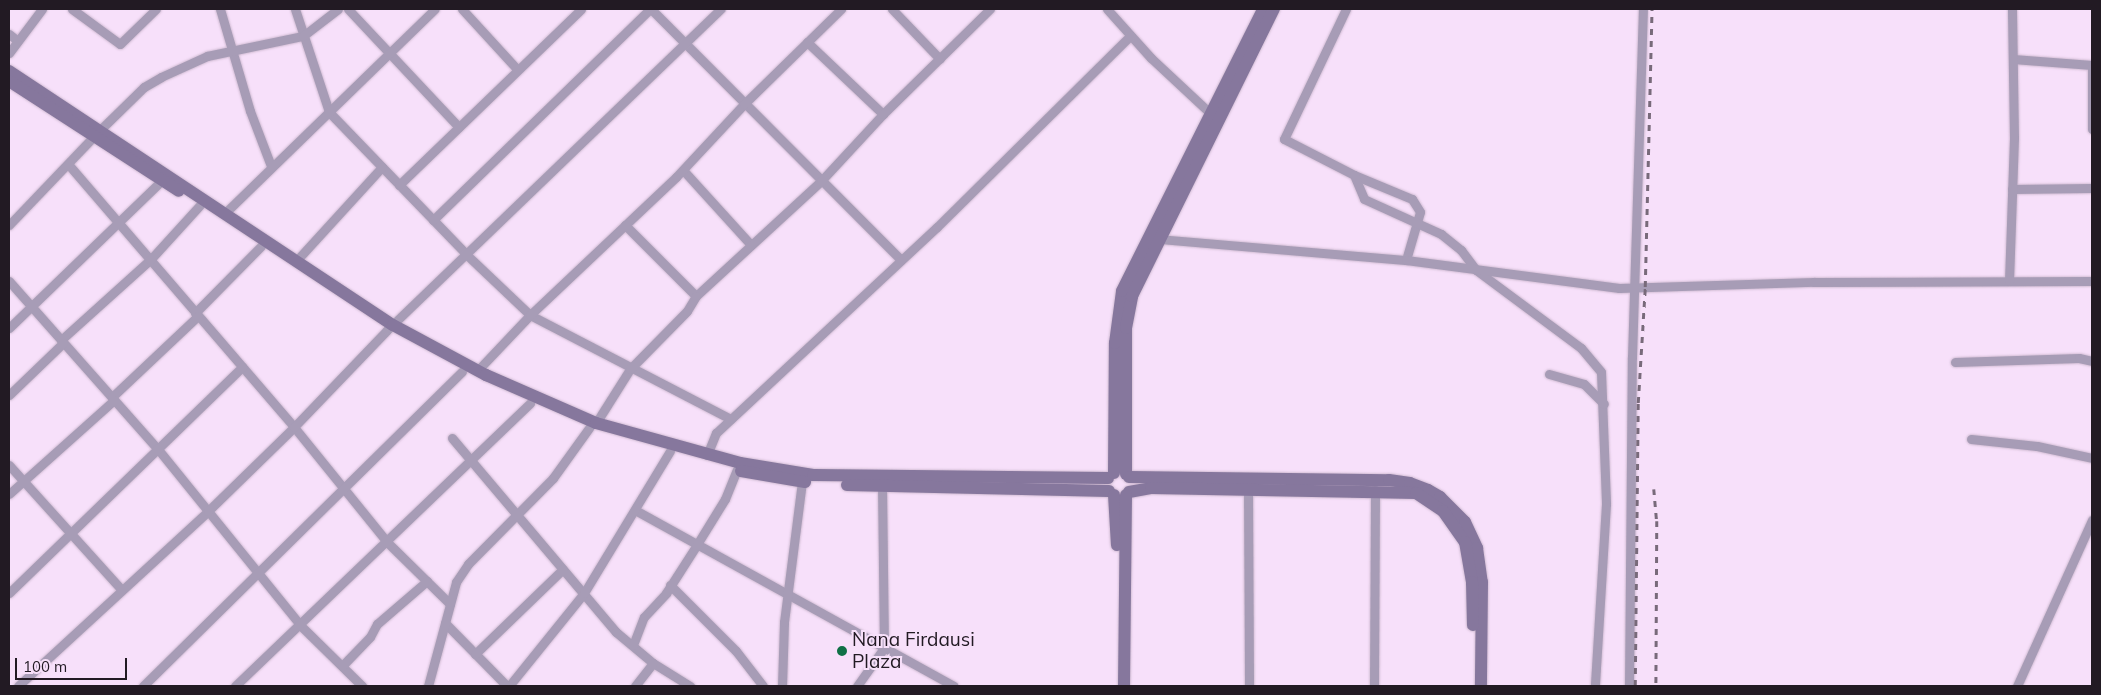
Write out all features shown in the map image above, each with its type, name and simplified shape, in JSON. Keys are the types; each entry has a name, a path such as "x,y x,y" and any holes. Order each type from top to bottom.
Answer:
{"street":[{"path":"9,53 42,9"},
{"path":"72,9 120,44 156,9"},
{"path":"220,9 250,111 272,166"},
{"path":"295,9 329,112 467,255 530,315 630,369 731,419"},
{"path":"9,225 144,87 161,76 208,56 303,36 338,9"},
{"path":"348,9 459,127"},
{"path":"226,212 435,9"},
{"path":"462,9 517,69"},
{"path":"399,185 581,9"},
{"path":"433,220 650,9 901,260"},
{"path":"18,686 208,511 294,427 390,327 721,9"},
{"path":"477,370 530,315 683,170 744,104 841,9"},
{"path":"892,9 940,59"},
{"path":"428,686 456,582 468,564 553,478 592,426 630,369 687,311 696,296 821,181 883,114 990,9"},
{"path":"1107,9 1130,36 1210,113"},
{"path":"1124,686 1115,343 1122,291 1263,9"},
{"path":"1117,686 1119,484 1126,328 1132,296 1274,9"},
{"path":"1346,9 1284,139 1354,175 1412,199 1420,212 1406,260"},
{"path":"1629,686 1634,288 1643,9"},
{"path":"2009,282 2012,189 2012,9"},
{"path":"9,34 18,41"},
{"path":"707,455 716,433 901,260 1130,36"},
{"path":"807,42 883,114"},
{"path":"2013,58 2092,65 2092,129"},
{"path":"9,71 162,180 261,246 462,371 530,403 592,426 670,451 737,470 802,482 882,486 1410,483 1440,497 1465,522 1477,548 1473,686"},
{"path":"9,82 98,133 226,212 390,327 592,426 707,455 787,471 838,477 1119,484 1151,488 1416,492 1443,511 1465,542 1477,592 1482,686"},
{"path":"68,164 294,427 388,543 450,604"},
{"path":"297,260 382,167"},
{"path":"683,170 751,246"},
{"path":"1354,175 1364,199 1449,239 1476,270 1581,348 1603,378 1606,504 1595,686"},
{"path":"9,328 120,224 162,180"},
{"path":"2012,189 2092,188"},
{"path":"9,395 62,342 150,260 200,205"},
{"path":"625,224 696,296"},
{"path":"1159,239 1406,260 1634,288 1814,282 2092,282"},
{"path":"9,494 113,399 261,246"},
{"path":"9,281 157,448 301,626 362,686"},
{"path":"1955,362 2079,358 2092,361"},
{"path":"9,593 242,367"},
{"path":"143,686 462,371"},
{"path":"1550,374 1584,384 1604,404"},
{"path":"235,686 388,543 530,403"},
{"path":"452,438 616,632 653,663 690,686"},
{"path":"1971,439 2037,446 2092,458"},
{"path":"446,623 508,686 584,594 670,451"},
{"path":"9,465 22,482 71,532 121,590"},
{"path":"633,645 644,617 670,585 696,546 725,498 737,470"},
{"path":"782,686 784,622 790,594 802,482"},
{"path":"857,686 884,648 882,486"},
{"path":"1248,489 1249,686"},
{"path":"1374,490 1374,686"},
{"path":"635,510 696,546 790,594 954,686"},
{"path":"2017,686 2092,520"},
{"path":"475,654 563,569"},
{"path":"342,666 370,637 377,624 427,581"},
{"path":"670,585 736,651 763,686"},
{"path":"635,686 653,663"}],"railway":[{"path":"1635,686 1638,403 1645,287 1652,9"},
{"path":"1654,489 1657,521 1656,686"}],"place":[{"name":"Nana Firdausi Plaza","path":"842,651"}]}
